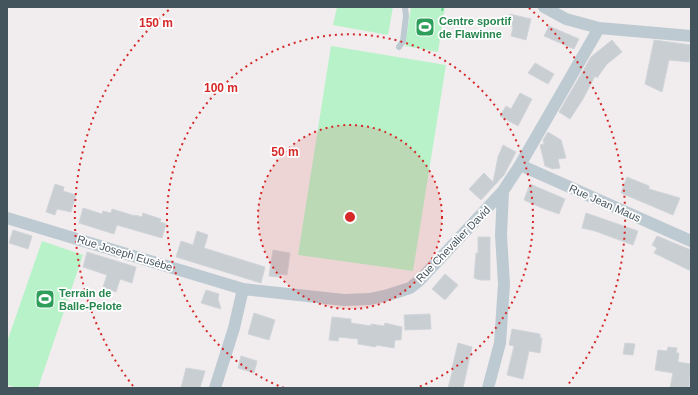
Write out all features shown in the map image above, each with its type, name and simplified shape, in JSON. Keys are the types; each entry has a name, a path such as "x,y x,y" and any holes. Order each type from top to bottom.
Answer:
{"street":[{"path":"544,7 566,19 599,28 691,36"},
{"name":"Rue Chevalier David","path":"243,289 344,300 370,299 410,288 420,280 503,191 520,165 599,28"},
{"name":"Rue Jean Maus","path":"520,165 691,241"},
{"path":"488,388 500,342 504,284 501,235 503,191"},
{"name":"Rue Joseph Eusèbe","path":"7,218 243,289"},
{"path":"215,388 234,328 243,289"}],"lane":[{"path":"399,47 403,41 406,16 405,7"}],"path":[{"path":"442,11 443,7"}],"green space":[{"path":"337,7 393,7 388,35 333,25"},
{"name":"Centre sportif de Flawinne","path":"411,7 445,7 438,52 405,46"},
{"path":"331,46 446,65 413,271 298,255"},
{"name":"Terrain de Balle-Pelote","path":"42,241 83,255 38,388 17,388 7,385 7,342"}],"building":[{"path":"510,14 531,19 526,40 511,36 513,27 507,25"},
{"path":"549,26 579,39 574,49 544,36"},
{"path":"612,40 622,52 607,64 597,78 595,76 570,119 559,112 591,57"},
{"path":"654,40 691,45 689,62 669,60 662,92 645,84"},
{"path":"535,63 554,74 548,84 528,73"},
{"path":"520,93 532,99 518,126 500,116 506,106 511,109"},
{"path":"548,132 561,140 566,158 558,159 560,168 553,169 545,166 540,145 544,144 543,140"},
{"path":"503,145 516,152 504,175 481,200 469,189 484,173 493,182 498,157"},
{"path":"627,177 649,186 649,189 680,198 673,215 621,193"},
{"path":"55,184 64,187 63,191 76,195 71,212 57,209 55,215 46,212"},
{"path":"530,184 565,199 559,214 524,200"},
{"path":"83,208 102,214 103,211 111,213 112,209 142,217 143,213 161,219 160,222 166,224 162,238 117,225 114,234 79,223"},
{"path":"586,213 638,231 633,245 595,231 582,228"},
{"path":"13,230 32,236 28,249 9,243"},
{"path":"197,231 208,235 204,248 265,267 261,283 176,257 181,241 193,245"},
{"path":"657,236 691,250 691,271 654,253 657,248 652,245"},
{"path":"478,237 490,237 490,280 480,280 474,278 476,253 478,253"},
{"path":"273,250 290,253 287,275 279,274 279,277 269,276"},
{"path":"87,252 136,267 132,283 120,279 116,292 103,287 107,275 83,267"},
{"path":"445,274 458,285 445,300 432,289"},
{"path":"206,290 219,294 218,299 221,309 201,303"},
{"path":"254,313 275,320 269,340 248,334"},
{"path":"430,314 431,329 405,330 404,315"},
{"path":"332,317 351,319 351,323 371,326 371,324 384,326 385,323 402,327 401,340 395,340 394,348 358,344 358,339 339,337 338,341 329,340"},
{"path":"512,329 540,334 540,338 542,338 540,353 529,351 523,379 507,375 514,346 509,345"},
{"path":"458,343 472,347 463,388 448,388 453,369"},
{"path":"625,343 635,344 633,355 623,354"},
{"path":"668,347 677,348 676,353 679,353 678,362 691,364 689,388 670,388 673,373 655,370 658,350 667,351"},
{"path":"241,356 257,361 254,373 238,368"},
{"path":"186,368 205,371 200,388 181,388"}],"place":[{"name":"Centre sportif de Flawinne","path":"425,27"},
{"name":"Terrain de Balle-Pelote","path":"45,299"}]}
